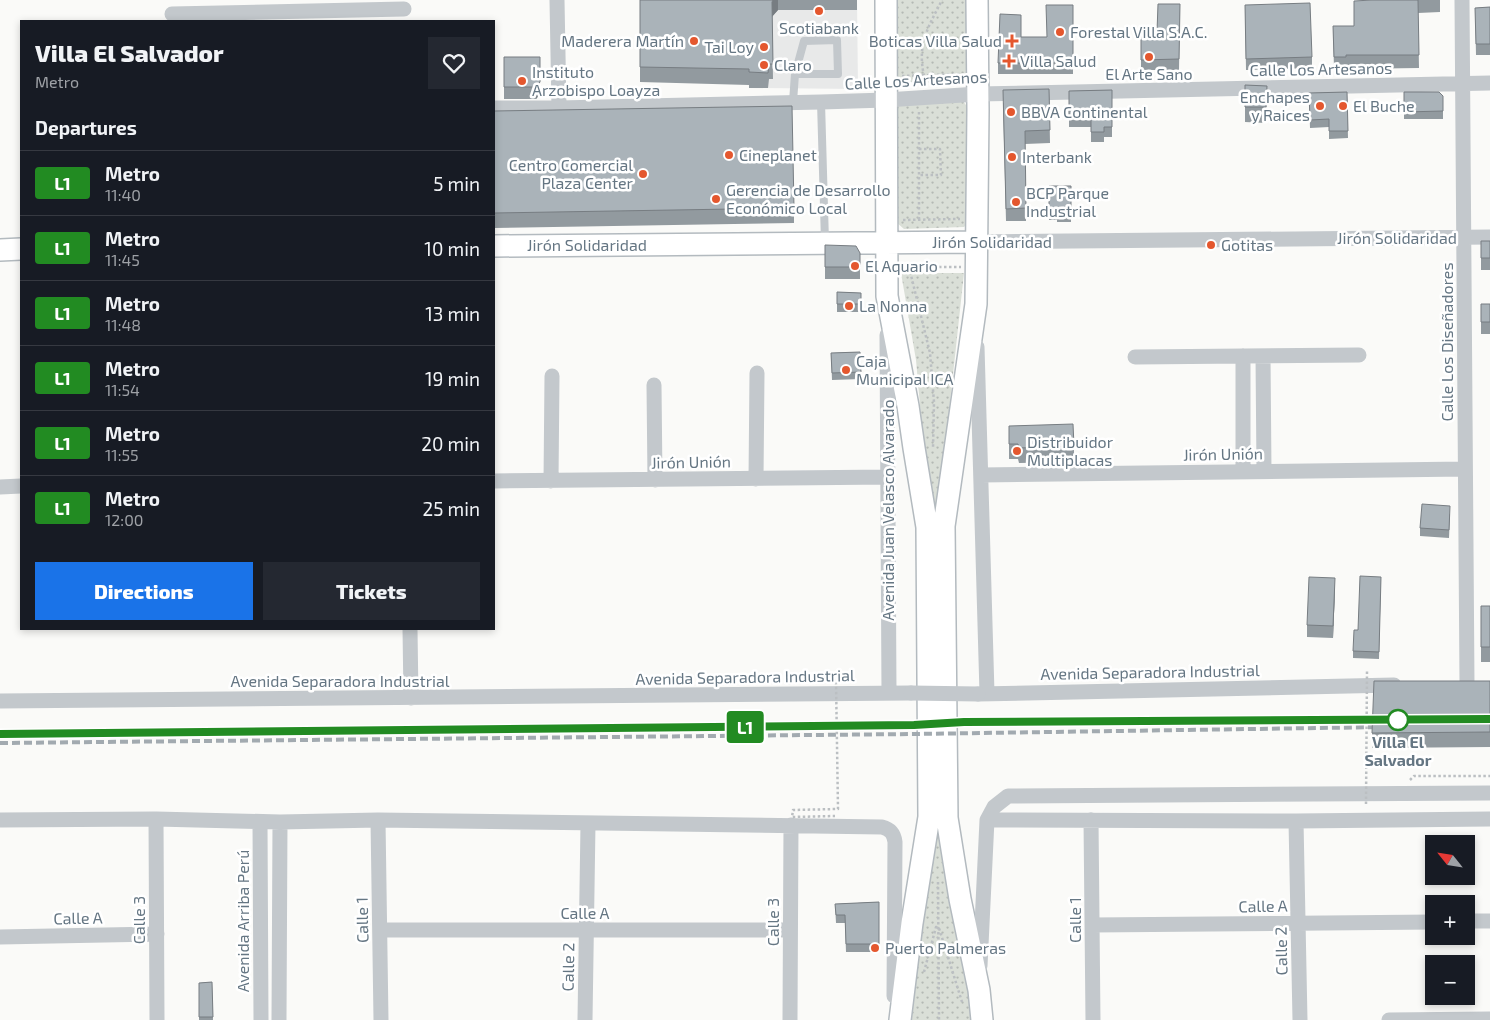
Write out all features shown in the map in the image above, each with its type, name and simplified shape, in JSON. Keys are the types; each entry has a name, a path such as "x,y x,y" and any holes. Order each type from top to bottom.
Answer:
{"main road":[{"name":"Avenida Juan Velasco Alvarado","path":"886,0 887,296 928,527 929,817 912,923 900,1020"},
{"path":"973,1015 978,990 960,899 947,818 944,526 976,304 977,0"},
{"name":"Jirón Solidaridad","path":"495,246 977,242"},
{"path":"0,250 20,249"}],"street":[{"path":"557,0 559,108"},
{"name":"Calle Los Diseñadores","path":"1462,0 1466,469 1462,684 1482,684"},
{"path":"172,14 404,10"},
{"name":"Calle Los Artesanos","path":"495,108 886,100 978,84 1490,83"},
{"name":"Jirón Solidaridad","path":"977,242 1490,238"},
{"name":"Avenida Juan Velasco Alvarado","path":"887,296 889,693"},
{"path":"976,304 981,475 983,693"},
{"path":"1243,356 1243,472"},
{"path":"1263,356 1264,471"},
{"path":"1135,357 1359,356"},
{"path":"756,479 757,373"},
{"path":"551,481 552,376"},
{"path":"654,385 655,480"},
{"name":"Jirón Unión","path":"981,475 1466,469"},
{"name":"Jirón Unión","path":"495,482 888,477"},
{"path":"0,486 20,486"},
{"path":"410,630 411,698"},
{"name":"Avenida Separadora Industrial","path":"0,701 983,693 1408,685"},
{"path":"978,990 987,820 994,807 1008,796 1490,793"},
{"path":"0,820 156,819 260,822 378,820 876,826 891,830 895,842 894,1020"},
{"name":"Calle 3","path":"156,819 157,1020"},
{"name":"Calle 1","path":"378,820 381,1020"},
{"path":"987,820 1490,820"},
{"name":"Calle 1","path":"1091,820 1093,1020"},
{"name":"Calle 2","path":"1296,821 1300,1020"},
{"name":"Avenida Arriba Perú","path":"260,822 261,1020"},
{"path":"279,1020 280,822"},
{"name":"Calle 2","path":"585,1020 588,824"},
{"name":"Calle 3","path":"790,1020 791,825"},
{"path":"1475,921 1490,921"},
{"name":"Calle A","path":"1092,925 1425,922"},
{"name":"Calle A","path":"380,930 790,930"},
{"name":"Calle A","path":"0,937 157,934"},
{"path":"1389,1020 1490,1019"}],"lane":[{"path":"793,102 795,74 804,41 837,40 838,74 795,74"},
{"path":"821,102 825,243"}],"path":[{"path":"924,76 923,41 942,0"},
{"path":"886,77 924,76 978,84"},
{"path":"919,111 919,220"},
{"path":"919,149 940,149 940,175 919,175"},
{"path":"887,220 977,219"},
{"path":"887,266 977,268"},
{"path":"1366,804 1367,671"},
{"path":"834,675 789,677 789,683 836,680 838,810 793,810 792,818 835,816"},
{"path":"1407,793 1409,781 1414,776 1490,776"},
{"path":"938,882 939,1020"},
{"path":"924,973 936,927 939,928"},
{"path":"939,928 973,1015"}],"shaded area":[{"path":"746,0 857,0 858,89 749,88"},
{"path":"893,0 971,0 968,78 961,83 906,82 898,78 894,71"},
{"path":"963,101 971,112 970,221 964,227 904,229 896,222 893,114 898,104"},
{"path":"901,273 964,273 935,540 924,451 916,360"},
{"path":"938,829 971,991 973,1020 910,1020 920,923"}],"building":[{"name":"Maderera Martín","path":"640,0 773,0 773,64 769,64 768,73 749,72 749,69 640,67"},
{"path":"1418,0 1419,55 1346,55 1346,57 1334,57 1333,26 1354,26 1354,1"},
{"path":"1310,3 1312,57 1246,59 1245,5"},
{"path":"1158,4 1180,4 1179,59 1141,60 1141,33 1157,32"},
{"path":"1046,5 1073,5 1073,63 998,63 1000,14 1021,15 1021,37 1047,37"},
{"path":"1490,7 1490,44 1476,44 1475,8"},
{"path":"504,57 540,57 540,82 536,87 504,87"},
{"path":"1245,85 1267,86 1266,107 1245,107"},
{"path":"1049,89 1050,130 1025,131 1026,208 1006,209 1003,90"},
{"path":"1112,90 1112,127 1104,127 1104,132 1091,132 1091,116 1069,117 1069,91"},
{"path":"1347,92 1348,131 1329,131 1329,119 1310,120 1309,93"},
{"path":"1404,92 1439,92 1443,96 1443,111 1404,112"},
{"name":"Centro Comercial Plaza Center","path":"792,106 794,208 495,213 495,111"},
{"path":"1049,186 1071,186 1071,214 1057,215 1057,212 1049,212"},
{"path":"1481,241 1490,241 1490,258 1481,258"},
{"path":"825,245 856,246 860,253 860,267 825,267"},
{"path":"837,292 861,293 861,304 837,304"},
{"path":"1481,304 1490,304 1490,322 1481,322"},
{"path":"860,352 861,372 832,373 831,353"},
{"path":"1073,424 1074,446 1019,448 1018,444 1009,444 1009,426"},
{"path":"1422,504 1450,506 1449,530 1420,528"},
{"path":"1360,576 1381,577 1379,652 1353,651 1354,630 1358,630"},
{"path":"1309,577 1335,578 1333,626 1307,625"},
{"path":"1481,606 1490,606 1490,647 1481,647"},
{"path":"1374,681 1490,681 1490,732 1372,733"},
{"path":"879,902 879,944 846,944 845,915 836,915 835,904"},
{"path":"212,982 213,1017 199,1017 199,983"}],"railway":[{"path":"0,734 914,725 964,722 1387,720"},
{"path":"0,743 914,734 1387,727"}],"metro line":[{"name":"L1","path":"0,734 914,725 964,722 1490,719"}],"place":[{"name":"Scotiabank","path":"819,11"},
{"name":"Forestal Villa S.A.C.","path":"1060,32"},
{"name":"Maderera Martín","path":"694,41"},
{"name":"Boticas Villa Salud","path":"1012,41"},
{"name":"Tai Loy","path":"764,47"},
{"name":"El Arte Sano","path":"1149,57"},
{"name":"Villa Salud","path":"1009,61"},
{"name":"Claro","path":"764,65"},
{"name":"Instituto Arzobispo Loayza","path":"522,81"},
{"name":"Enchapes y Raices","path":"1320,106"},
{"name":"El Buche","path":"1343,106"},
{"name":"BBVA Continental","path":"1011,112"},
{"name":"Cineplanet","path":"729,155"},
{"name":"Interbank","path":"1012,157"},
{"name":"Centro Comercial Plaza Center","path":"643,174"},
{"name":"Gerencia de Desarrollo Económico Local","path":"716,199"},
{"name":"BCP Parque Industrial","path":"1016,202"},
{"name":"Gotitas","path":"1211,245"},
{"name":"El Aquario","path":"855,266"},
{"name":"La Nonna","path":"849,306"},
{"name":"Caja Municipal ICA","path":"846,370"},
{"name":"Distribuidor Multiplacas","path":"1017,451"},
{"name":"Villa El Salvador","path":"1398,720"},
{"name":"Puerto Palmeras","path":"875,948"}]}
